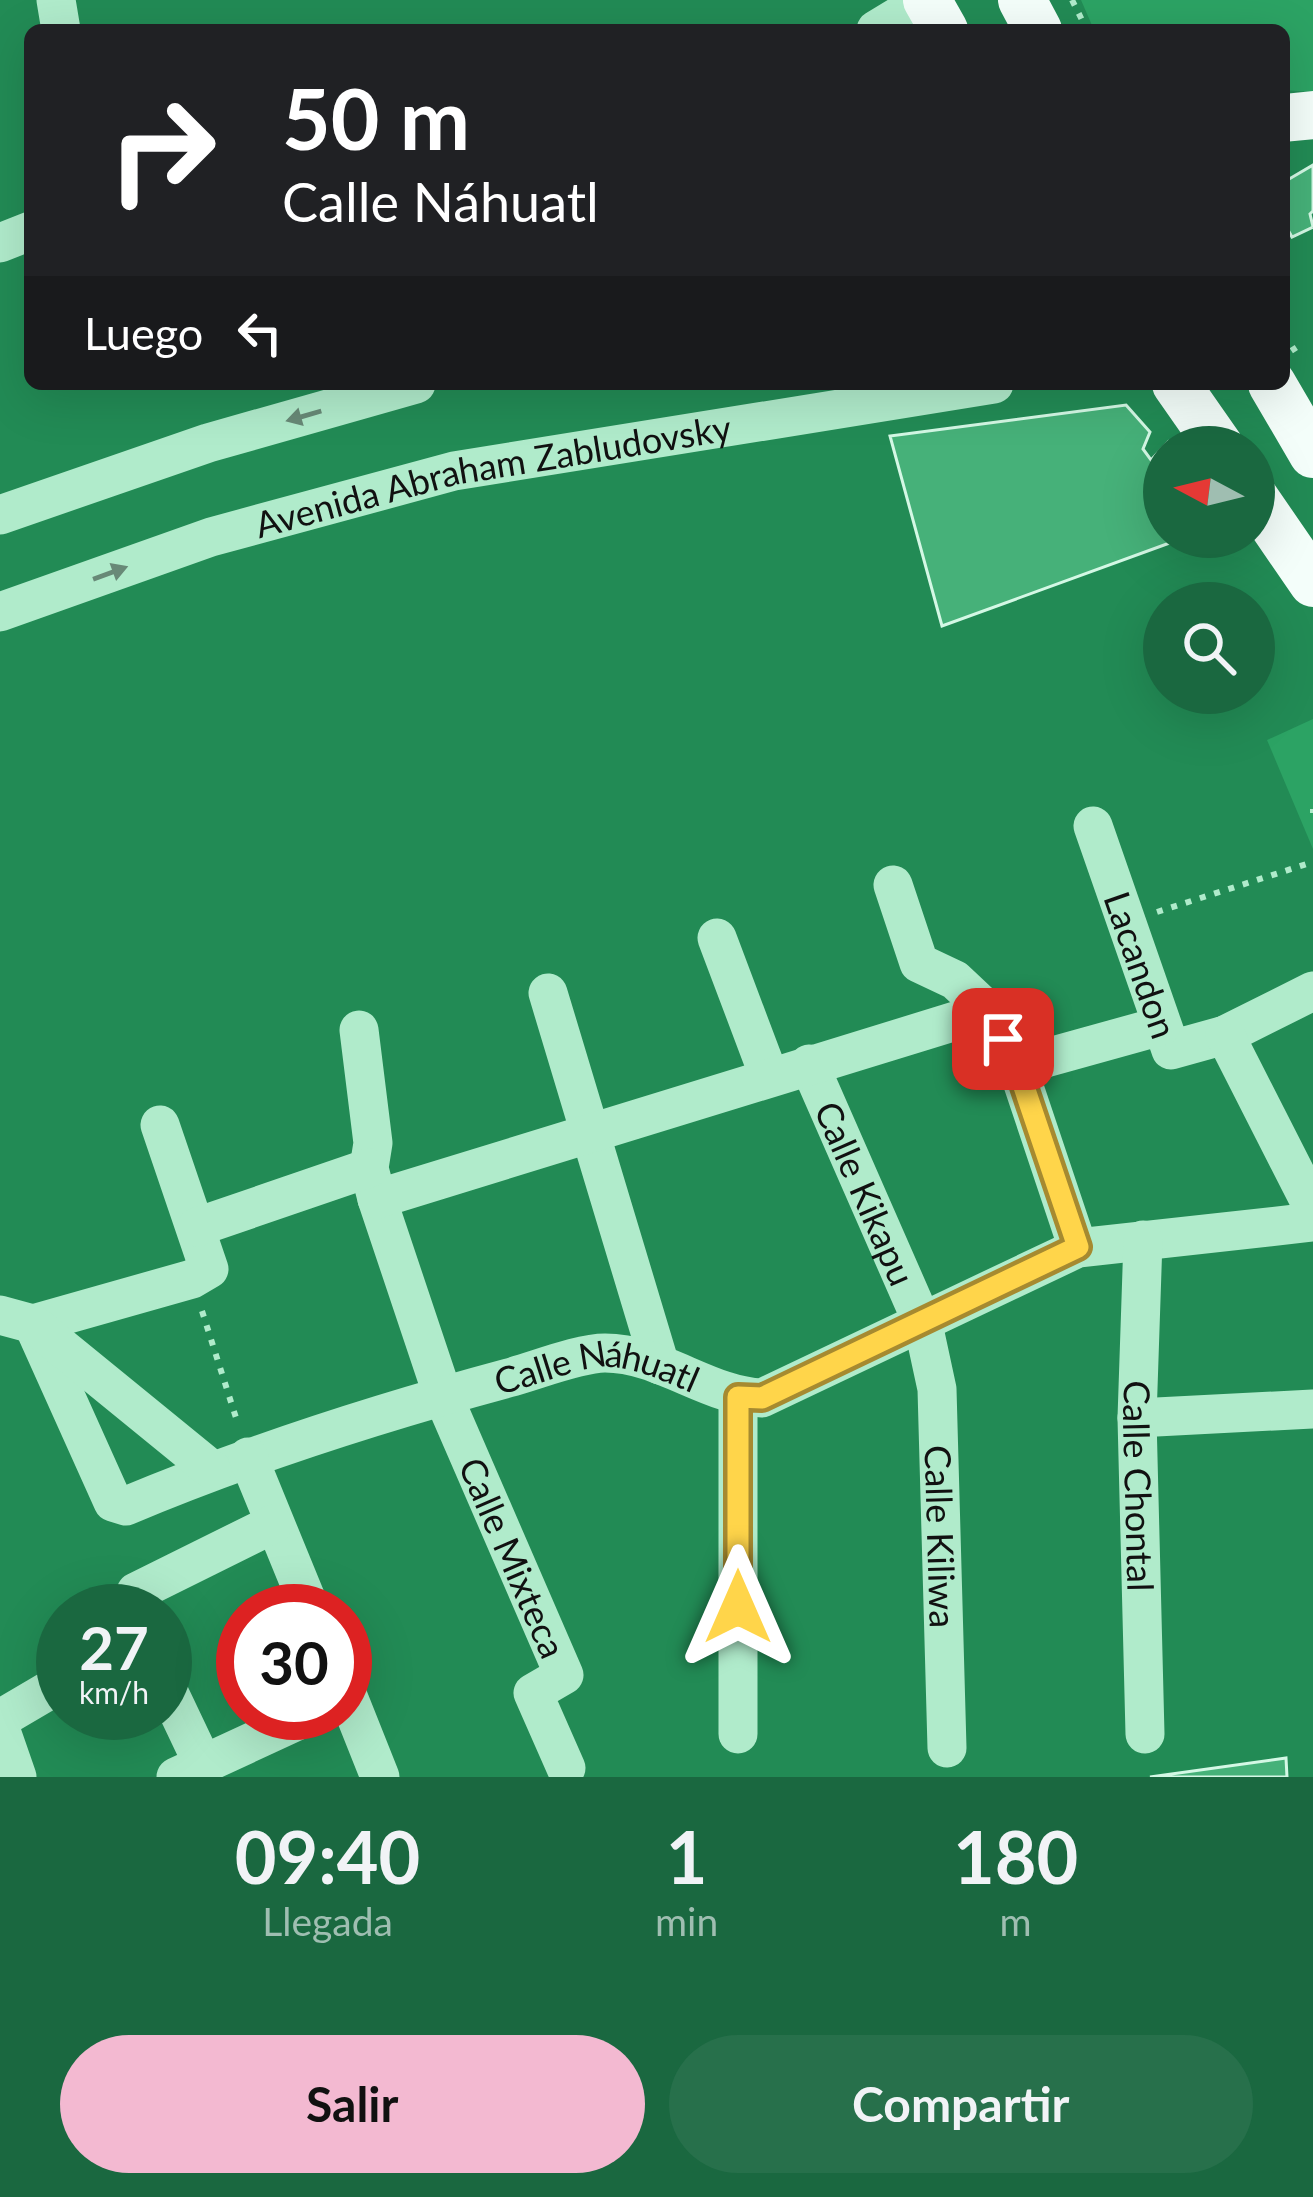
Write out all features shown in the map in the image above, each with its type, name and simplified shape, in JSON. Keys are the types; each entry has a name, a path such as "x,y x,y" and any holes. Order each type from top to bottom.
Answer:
{"main road":[{"path":"1180,390 1205,426"},
{"path":"1276,390 1313,454"},
{"path":"1275,528 1313,583"}],"street":[{"path":"886,24 926,0"},
{"path":"0,515 208,443 395,390"},
{"name":"Avenida Abraham Zabludovsky","path":"0,612 211,537 454,471 790,400 918,390"},
{"name":"Lacandon","path":"1093,826 1171,1050 1225,1035"},
{"path":"893,885 920,963 955,980 988,1011 1017,1066 1078,1247"},
{"path":"717,938 769,1076"},
{"path":"1313,991 1225,1035 1313,1208"},
{"path":"548,993 660,1365"},
{"path":"197,1227 589,1134 988,1011"},
{"path":"1017,1066 1161,1025"},
{"path":"359,1030 373,1143 373,1183 443,1396"},
{"name":"Calle Kikapu","path":"809,1064 923,1324"},
{"path":"16,1319 200,1274 197,1227 160,1125"},
{"name":"Calle Náhuatl","path":"16,1319 112,1502 126,1506 230,1463 443,1396 604,1352 660,1365 738,1397 762,1398 1078,1247 1313,1222"},
{"name":"Calle Chontal","path":"1143,1240 1137,1418 1144,1734"},
{"path":"16,1319 230,1463 273,1524 299,1584"},
{"name":"Calle Kiliwa","path":"923,1324 938,1389 947,1748"},
{"name":"Calle Mixteca","path":"443,1396 564,1675 532,1693 566,1768"},
{"path":"738,1397 738,1734"},
{"path":"1137,1418 1313,1408"},
{"path":"152,1584 273,1524"},
{"path":"0,1719 36,1698"},
{"path":"0,1729 17,1777"},
{"path":"181,1740 189,1770 253,1740"},
{"path":"360,1740 380,1777"}],"path":[{"path":"1125,922 1313,862"},
{"path":"200,1274 230,1463"}],"green space":[{"path":"1081,0 1313,0 1313,92 1290,90 1290,24 1091,24"},
{"path":"1313,719 1313,849 1267,740"}],"building":[{"path":"1313,165 1313,227 1292,237 1290,234 1290,178"},
{"path":"1126,405 1145,426 1143,553 942,626 890,436"},
{"path":"1286,1758 1287,1777 1150,1777"}],"route":[{"path":"738,1607 738,1397 762,1398 1078,1247 1017,1066 1003,1039"}]}
